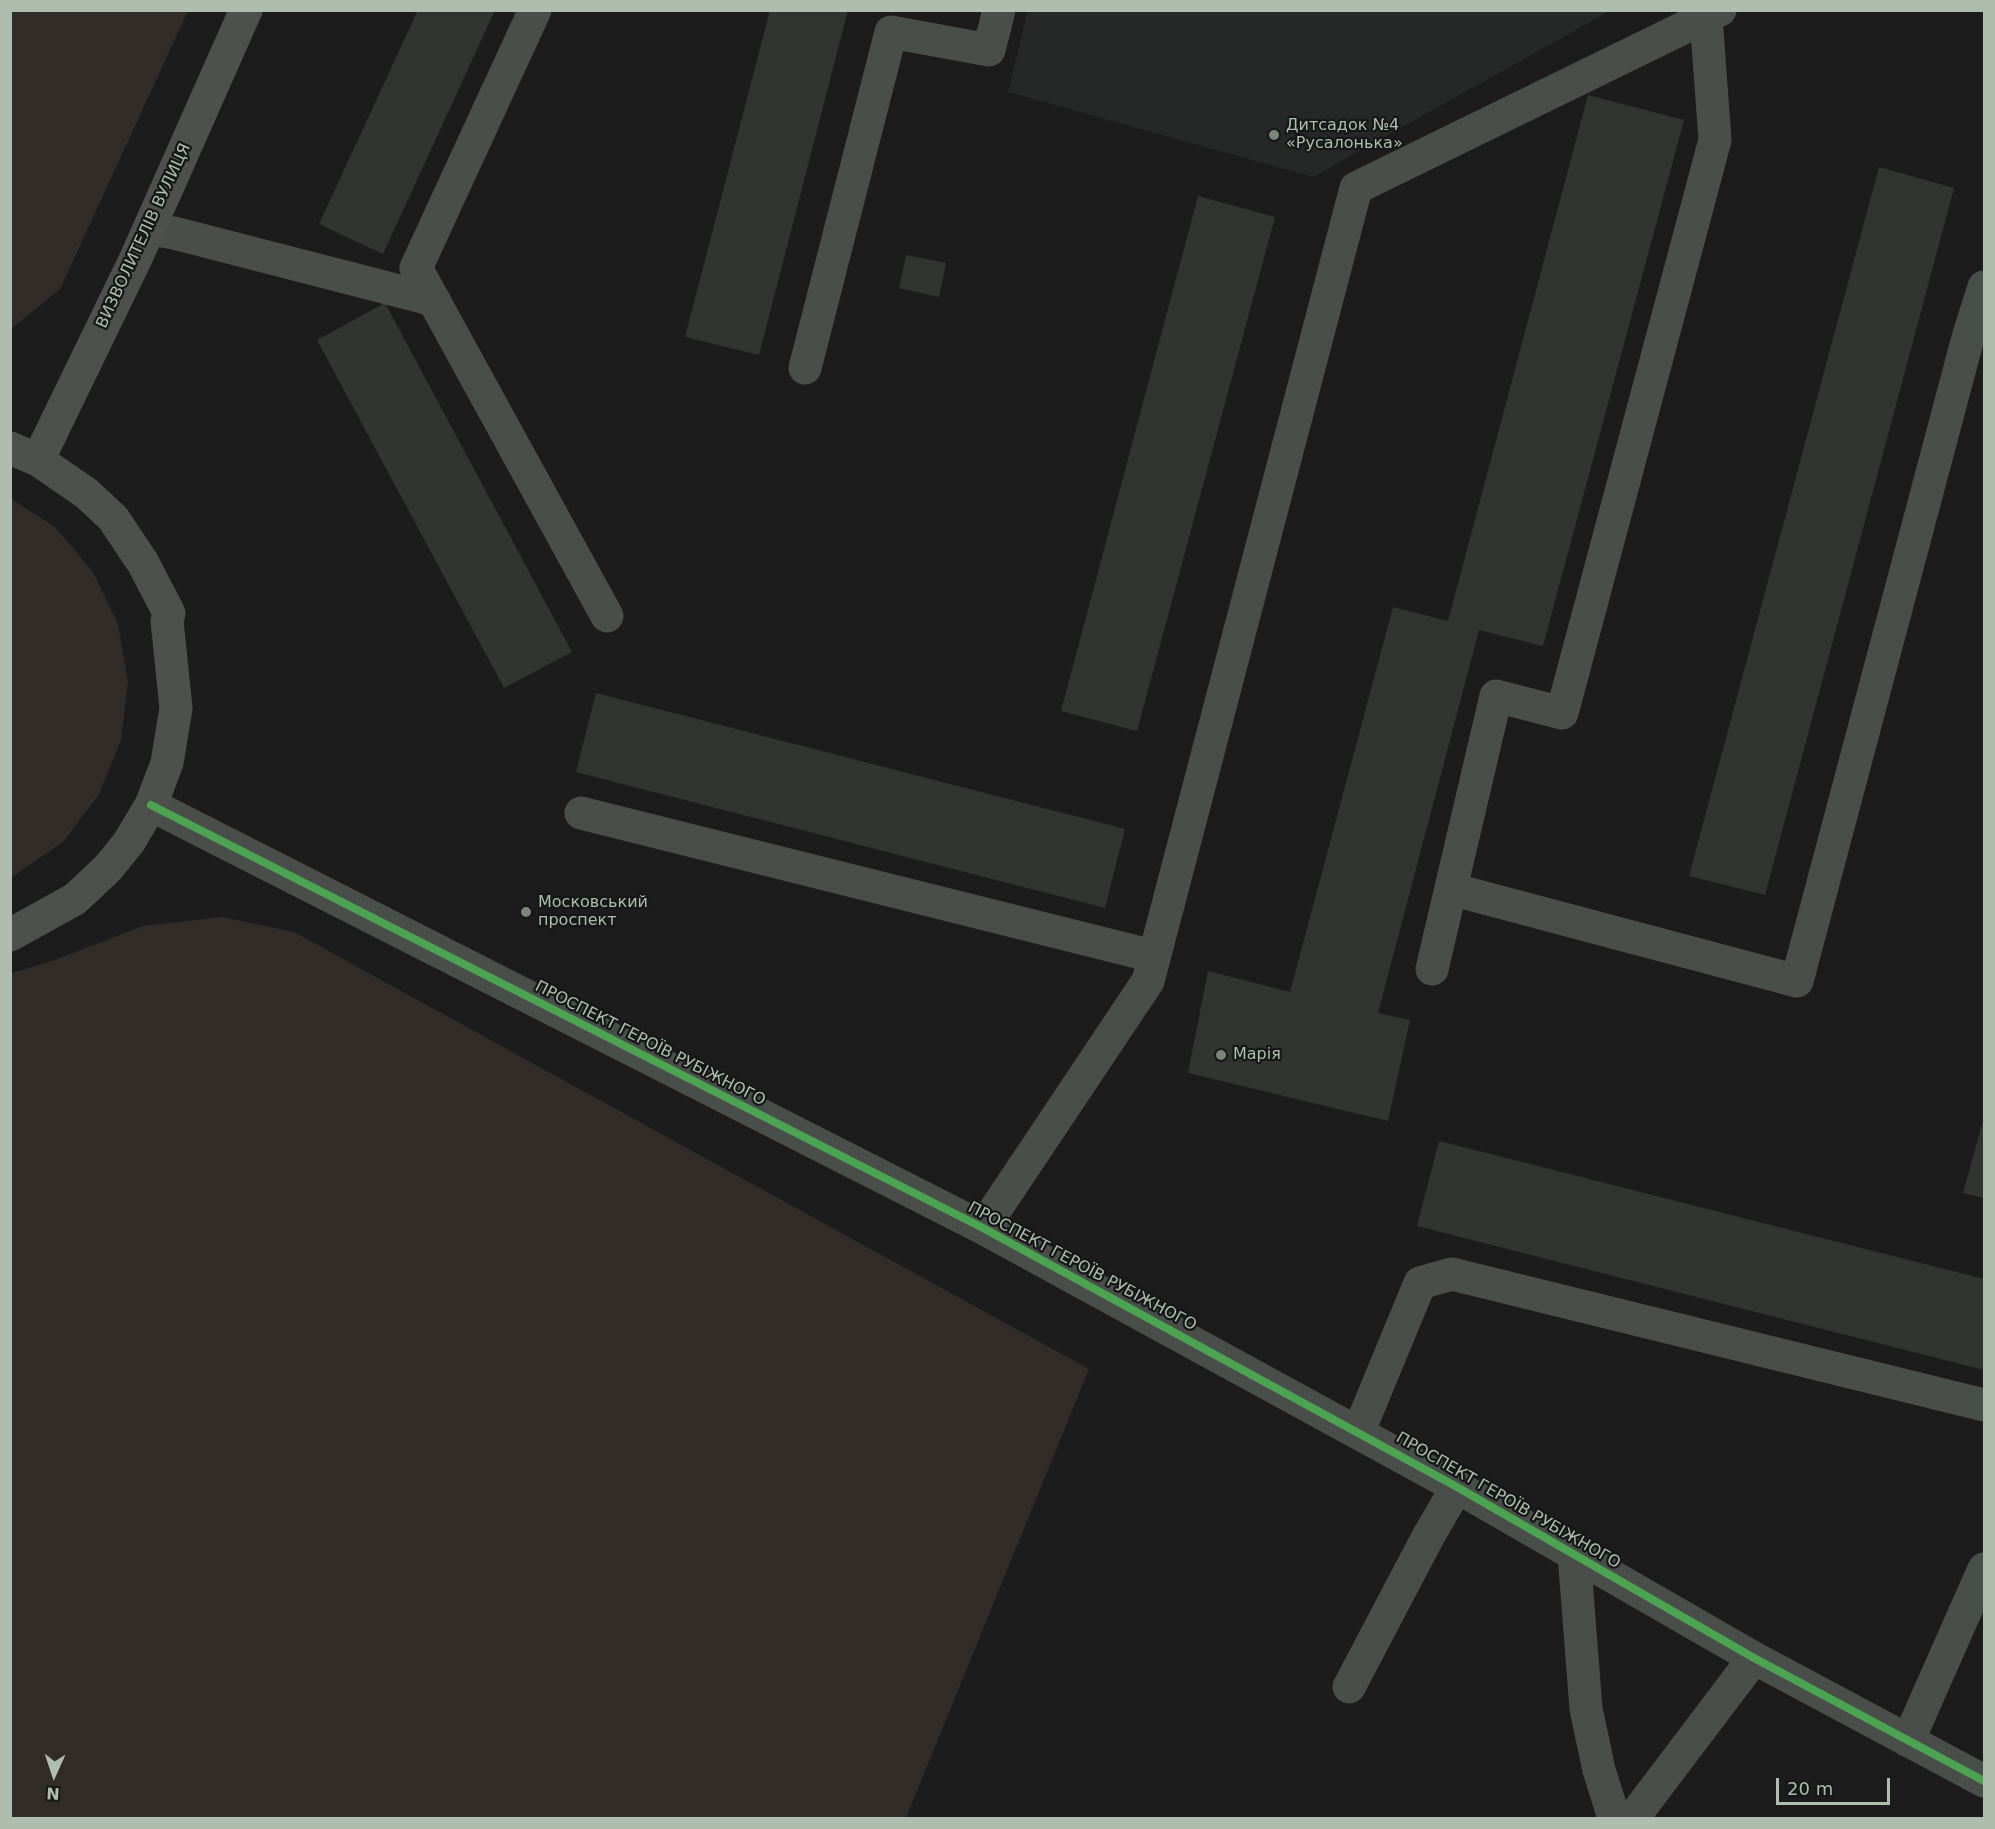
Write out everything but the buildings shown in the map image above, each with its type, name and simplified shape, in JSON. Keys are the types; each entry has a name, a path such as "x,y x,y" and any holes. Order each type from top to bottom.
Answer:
{"main road":[{"name":"ВИЗВОЛИТЕЛІВ ВУЛИЦЯ","path":"24,454 149,229 246,10"},
{"path":"10,935 75,899 115,860 129,842 151,805 167,763 176,708 167,621 169,613 143,564 113,518 86,493 24,454"}],"street":[{"path":"535,10 416,268 607,616"},
{"path":"805,368 891,32 988,51 999,10"},
{"path":"983,1228 1148,981 1356,188 1713,14 1715,140 1562,713 1496,696 1432,969"},
{"path":"149,229 174,233 434,300"},
{"path":"1451,889 1797,981 1963,357 1984,287"},
{"name":"ПРОСПЕКТ ГЕРОЇВ РУБІЖНОГО","path":"151,805 983,1228 1457,1487 1754,1658 1984,1781"},
{"path":"580,813 1153,956"},
{"path":"1358,1433 1420,1283 1452,1274 1984,1405"},
{"path":"1349,1688 1429,1535 1457,1487"},
{"path":"1574,1554 1586,1709 1599,1770 1614,1818"},
{"path":"1908,1741 1984,1569"},
{"path":"1634,1818 1754,1658"}],"shaded area":[{"path":"11,10 188,11 60,289 11,329"},
{"name":"Дитсадок №4 «Русалонька»","path":"1028,10 1610,11 1313,177 1008,92"},
{"path":"10,498 55,527 93,572 118,624 128,682 121,740 99,794 64,841 11,878"},
{"path":"222,917 294,932 1089,1369 906,1818 11,1818 11,973 52,961 143,926"}],"cycle path":[{"path":"151,805 983,1228 1457,1487 1754,1658 1984,1781"}],"place":[{"name":"Дитсадок №4 «Русалонька»","path":"1274,135"},
{"name":"Московський проспект","path":"526,912"},
{"name":"Марія","path":"1221,1055"}]}
